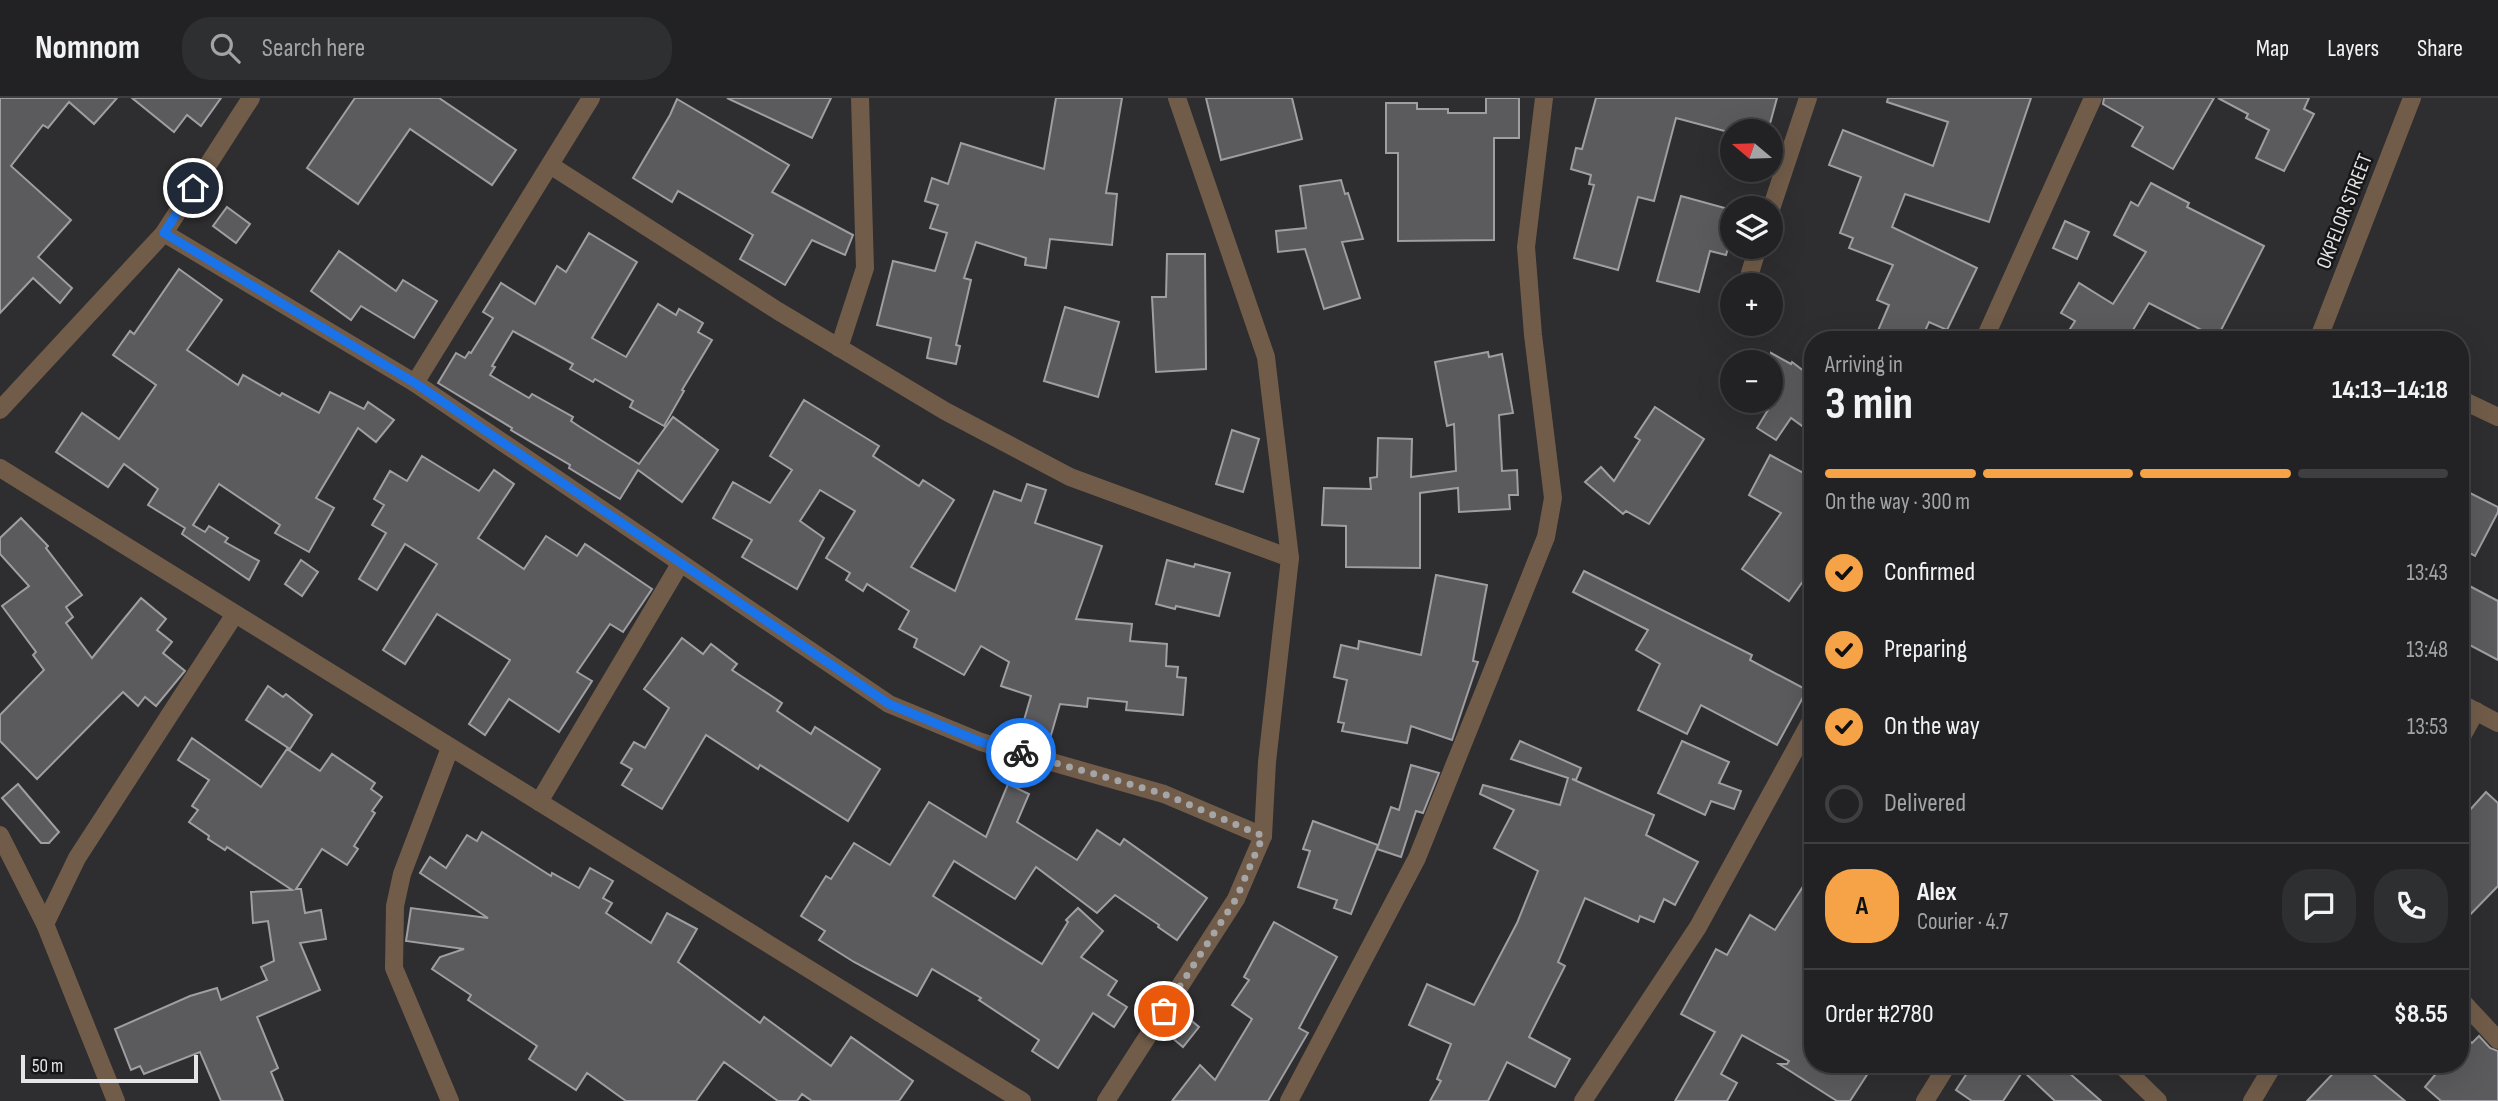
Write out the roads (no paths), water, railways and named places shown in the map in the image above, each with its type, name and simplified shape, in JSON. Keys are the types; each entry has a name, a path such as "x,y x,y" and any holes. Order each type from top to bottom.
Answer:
{"street":[{"path":"0,410 164,233 251,98"},
{"path":"415,383 591,98"},
{"path":"839,348 865,268 860,98"},
{"path":"1106,1101 1236,899 1263,836 1267,762 1290,558 1266,357 1177,98"},
{"path":"1289,1101 1417,858 1546,537 1553,498 1533,335 1526,247 1544,98"},
{"path":"1775,196 1808,98"},
{"path":"1988,331 2092,98"},
{"name":"OKPELOR STREET","path":"2326,331 2412,98"},
{"path":"551,165 778,312 945,411 1070,477 1290,558"},
{"path":"164,233 415,383 889,704 981,742 1164,794 1263,836"},
{"path":"1750,272 1754,259"},
{"path":"2469,403 2498,417"},
{"path":"0,468 1021,1101"},
{"path":"539,802 680,564"},
{"path":"45,924 77,858 234,614"},
{"path":"2469,708 2498,723"},
{"path":"1583,1101 1698,927 1804,734"},
{"path":"450,747 402,874 394,906 394,968 450,1101"},
{"path":"0,835 45,924 116,1101"},
{"path":"2469,1009 2498,1040"},
{"path":"1925,1101 1942,1073"},
{"path":"2129,1073 2158,1101"},
{"path":"2252,1101 2269,1073"}]}
